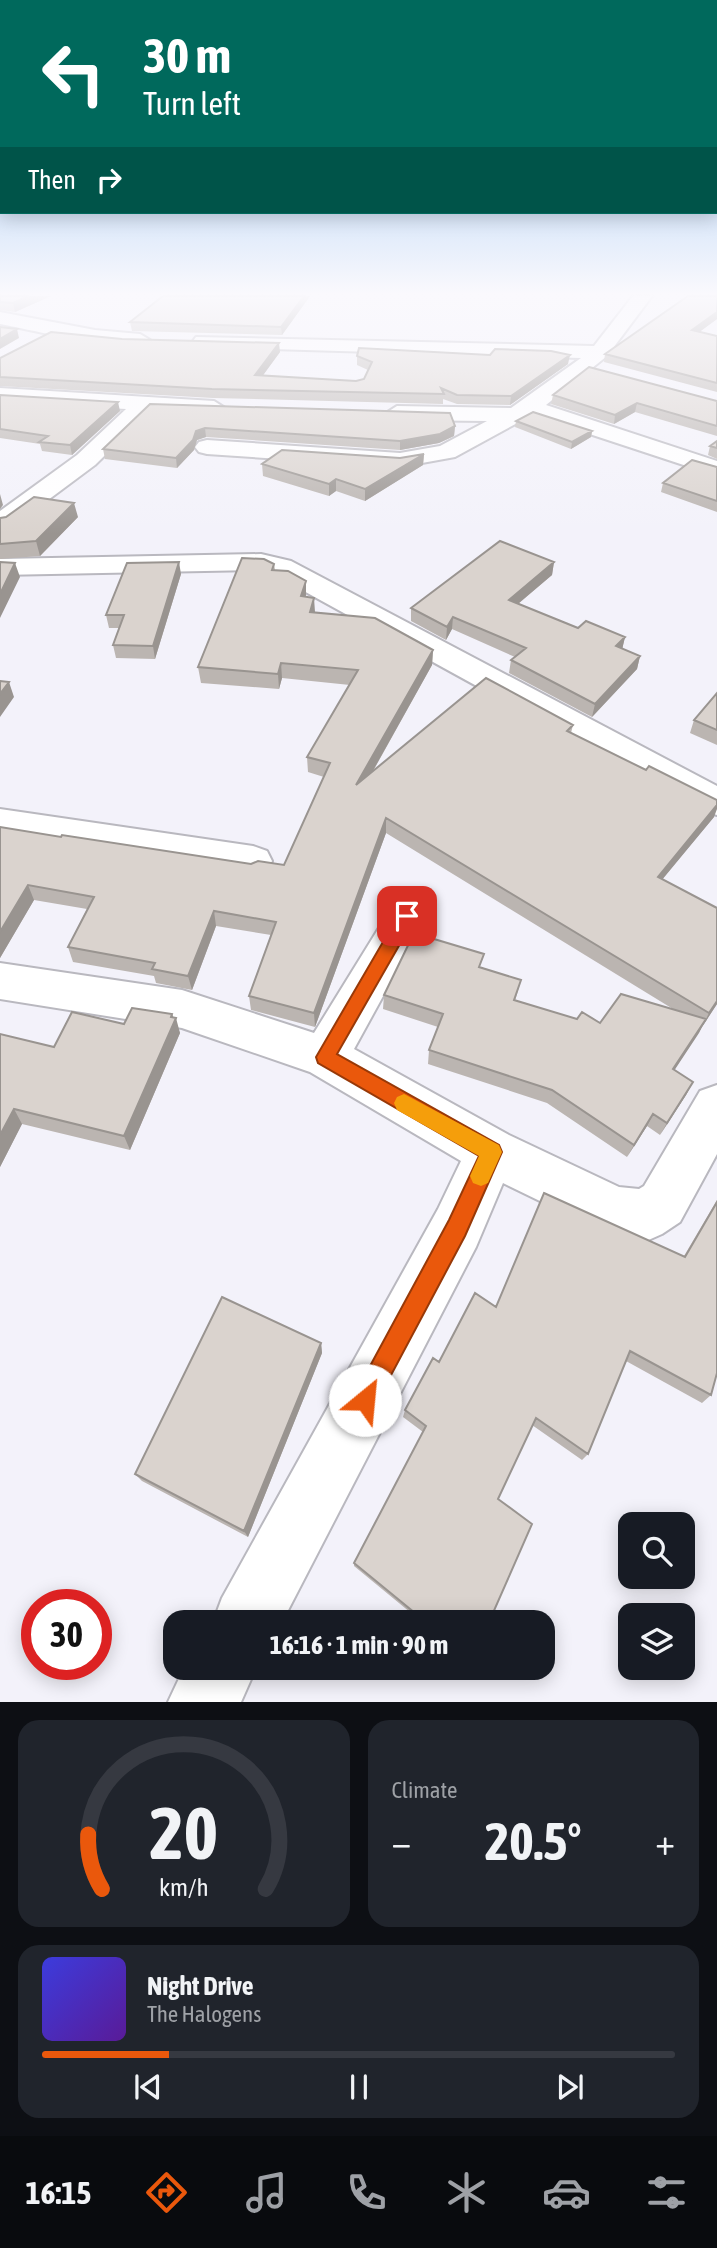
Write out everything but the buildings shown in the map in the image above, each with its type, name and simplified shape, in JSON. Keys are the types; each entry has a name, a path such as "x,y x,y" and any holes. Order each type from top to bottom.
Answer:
{"street":[{"path":"207,447 400,460 428,457 447,452 524,411 571,375"},
{"path":"0,395 239,409"},
{"path":"0,523 86,460 145,403"},
{"path":"381,413 524,411 717,469"},
{"path":"0,566 261,562 282,567 717,802"},
{"path":"0,822 253,861"},
{"path":"325,1057 407,916"},
{"path":"0,981 182,1009 325,1057 491,1152 616,1212 644,1216 662,1204 717,1107"},
{"path":"252,1610 457,1228 491,1152"},
{"path":"203,1702 215,1680"}],"slow traffic":[{"path":"404,1103 491,1152 481,1176"}],"route":[{"path":"365,1400 457,1228 491,1152 325,1057 407,916"}]}
